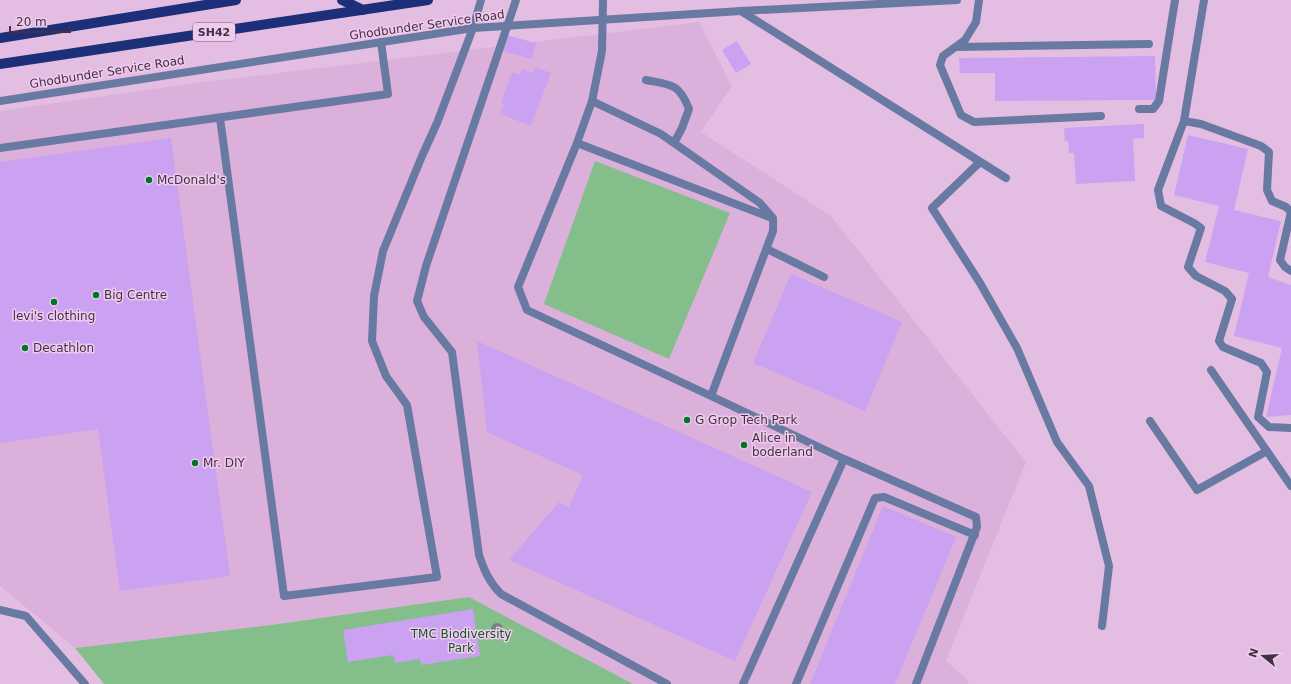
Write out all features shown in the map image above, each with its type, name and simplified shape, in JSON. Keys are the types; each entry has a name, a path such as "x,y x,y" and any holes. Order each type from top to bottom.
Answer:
{"main road":[{"path":"0,38 236,0"},
{"path":"342,0 363,10"},
{"name":"SH42","path":"0,64 428,0"}],"street":[{"path":"220,118 284,596 437,577 407,405 386,376 372,341 374,296 383,251 437,123 473,28 481,0"},
{"path":"516,0 426,266 417,301 424,317 452,352 479,555 487,577 501,594 667,684"},
{"path":"603,0 602,51 592,100 577,143 518,287 527,310 844,459 976,517 977,527 975,535 916,684"},
{"name":"Ghodbunder Service Road","path":"0,101 473,28 741,11 957,0"},
{"path":"979,0 976,22 966,40 943,56 940,66 961,115 974,122 1101,116"},
{"path":"1139,109 1153,109 1159,101 1175,0"},
{"path":"1204,0 1184,120 1158,190 1161,206 1201,228 1188,267 1196,276 1225,291 1232,299 1220,341 1223,347 1261,363 1267,372 1258,417 1269,427 1291,428"},
{"path":"741,11 1006,178"},
{"path":"0,148 388,94 381,42"},
{"path":"956,47 1149,44"},
{"path":"646,80 673,85 684,97 689,109 682,128 674,143"},
{"path":"592,100 661,134 760,202 773,218 774,231 711,396"},
{"path":"1184,120 1201,124 1261,146 1269,152 1267,190 1272,201 1286,207 1291,212 1280,260 1285,267 1291,271"},
{"path":"577,143 773,218"},
{"path":"980,162 932,208 980,283 1017,348 1057,442 1089,486 1110,566 1102,626"},
{"path":"767,249 824,277"},
{"path":"1211,370 1291,486"},
{"path":"1150,421 1197,490 1267,451"},
{"path":"743,684 844,459"},
{"path":"796,684 875,498 884,497 975,535"},
{"path":"0,610 26,616 81,683"}],"shaded area":[{"path":"699,22 732,86 701,132 831,216 1026,462 946,661 969,681 968,684 633,684 469,597 271,625 75,648 0,586 0,111 196,83"}],"green space":[{"path":"595,161 730,213 669,359 544,304"},
{"name":"TMC Biodiversity Park","path":"469,597 633,684 104,684 75,648 271,625"}],"building":[{"path":"506,35 536,43 532,59 502,51"},
{"path":"737,41 751,64 736,73 722,50"},
{"path":"1155,56 1156,100 995,101 995,73 960,73 959,58"},
{"path":"535,67 551,73 531,126 500,114 504,104 501,103 512,72 520,75 522,69 534,73"},
{"path":"1144,124 1144,138 1133,139 1135,181 1076,184 1074,153 1069,153 1068,141 1065,141 1064,128"},
{"path":"1188,135 1248,149 1234,210 1281,221 1268,277 1291,285 1291,415 1266,417 1282,348 1234,336 1249,273 1205,262 1219,206 1174,195"},
{"name":"Big Centre","path":"171,138 230,576 120,591 98,429 0,443 0,162"},
{"path":"791,274 902,322 865,411 753,363"},
{"path":"477,341 812,492 735,661 509,560 559,502 569,507 583,475 487,432"},
{"path":"883,506 956,537 895,684 810,684"},
{"path":"473,609 480,656 421,665 420,659 395,663 393,655 348,662 343,630"}],"place":[{"name":"McDonald's","path":"149,180"},
{"name":"Big Centre","path":"96,295"},
{"name":"levi's clothing","path":"54,302"},
{"name":"Decathlon","path":"25,348"},
{"name":"G Grop Tech Park","path":"687,420"},
{"name":"Alice in boderland","path":"744,445"},
{"name":"Mr. DIY","path":"195,463"}]}
